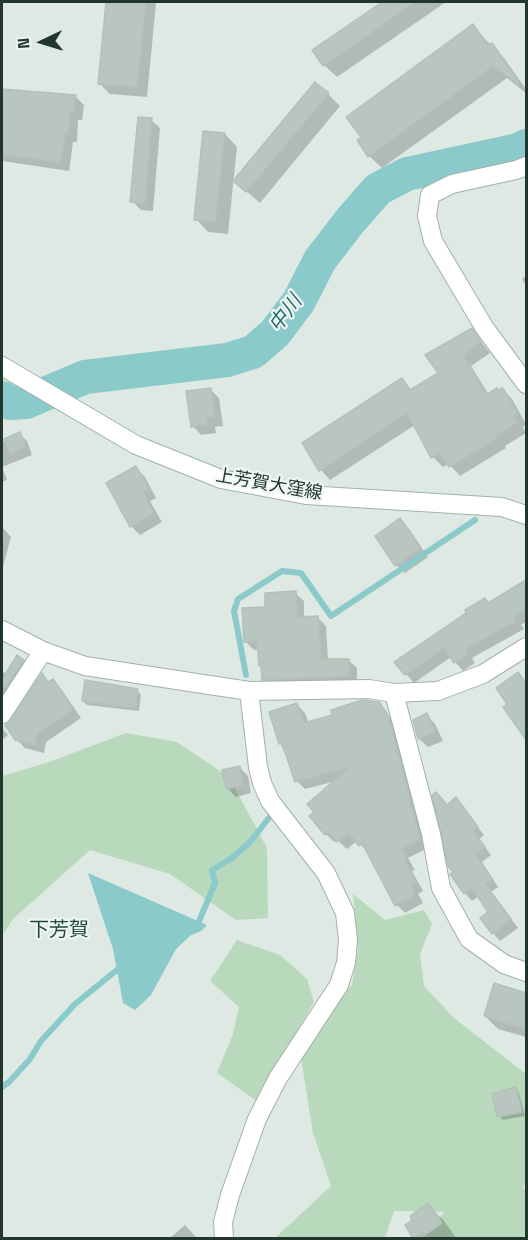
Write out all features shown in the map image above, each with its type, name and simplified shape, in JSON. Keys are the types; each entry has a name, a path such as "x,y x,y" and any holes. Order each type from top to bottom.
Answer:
{"street":[{"path":"526,166 452,184 430,195 427,216 433,241 484,327 526,384"},
{"name":"上芳賀大窪線","path":"2,366 136,446 221,479 306,495 502,507 526,514"},
{"path":"2,630 43,651 85,666 249,691 369,689 394,693 438,691 483,674 526,648"},
{"path":"2,714 43,651"},
{"path":"224,1239 222,1233 225,1213 257,1119 278,1078 339,985 346,963 348,940 345,913 326,873 270,801 262,783 249,691"},
{"path":"394,693 431,834 441,888 469,939 504,964 526,972"}],"green space":[{"path":"126,733 177,742 229,777 267,848 268,918 236,920 170,874 90,850 13,919 2,935 2,776 49,762"},
{"path":"353,894 385,920 424,910 432,924 420,954 424,986 454,1018 526,1074 526,1182 523,1187 526,1192 526,1238 423,1238 444,1212 394,1211 385,1238 275,1238 331,1186 313,1133 301,1058 338,999 352,985 358,949"},
{"path":"237,940 280,955 307,979 314,1002 257,1101 217,1073 233,1034 239,1007 210,981"}],"water":[{"path":"88,873 207,925 201,931 191,935 176,949 151,995 135,1010 123,1003 113,949"}],"building":[{"path":"106,2 146,2 137,87 98,84"},
{"path":"382,2 415,2 323,66 312,50"},
{"path":"473,24 488,45 492,43 519,82 517,84 493,66 368,157 357,140 361,137 346,117"},
{"path":"315,82 329,93 246,192 233,181"},
{"path":"2,89 76,95 74,112 70,112 68,134 65,134 61,163 2,154"},
{"path":"138,117 152,118 145,203 130,202"},
{"path":"203,131 225,133 215,222 194,220"},
{"path":"472,328 481,342 463,356 486,395 497,388 498,390 503,388 518,414 514,416 518,422 496,436 498,438 449,467 440,453 431,458 407,413 319,471 302,443 402,378 410,390 438,373 425,355"},
{"path":"211,388 215,417 207,418 208,424 191,427 186,391"},
{"path":"20,432 26,447 10,454 4,439"},
{"path":"136,466 149,489 143,492 154,513 130,527 106,483"},
{"path":"400,518 421,548 395,566 375,536"},
{"path":"526,580 526,609 514,617 516,621 465,649 468,654 454,663 444,648 405,675 394,662 466,613 465,610 485,598 488,603"},
{"path":"296,591 297,617 318,616 321,659 349,659 349,676 262,680 257,641 244,642 242,608 265,607 265,593"},
{"path":"17,655 24,660 6,687 2,684 2,680"},
{"path":"518,672 526,683 526,740 503,707 507,704 496,688"},
{"path":"42,673 48,682 53,679 74,709 38,733 35,745 15,740 5,725 11,720"},
{"path":"85,680 138,689 135,708 82,701"},
{"path":"362,700 379,702 388,715 420,839 401,849 416,882 411,885 416,894 395,906 362,843 359,846 349,833 337,842 329,832 325,835 309,816 314,812 307,804 350,767 295,782 269,712 297,703 304,723 332,715 331,710"},
{"path":"427,713 435,732 418,739 413,720"},
{"path":"240,766 243,785 226,789 222,770"},
{"path":"436,792 447,805 456,797 478,827 473,831 485,847 475,854 492,879 485,884 511,919 492,934 480,918 488,912 472,888 464,894 450,874 453,872 448,866 432,795"},
{"path":"494,983 526,993 526,1029 484,1016"},
{"path":"516,1087 522,1112 497,1117 492,1094"},
{"path":"428,1203 442,1223 425,1235 423,1232 413,1239 405,1225 412,1220 410,1216"}],"waterway":[{"name":"中川","path":"2,398 10,403 26,402 85,377 227,360 253,352 275,333 299,301 320,260 378,189 407,174 518,150 526,146"},
{"path":"246,675 234,611 238,599 282,571 301,573 331,616 475,520"},
{"path":"197,926 215,883 212,870 232,858 250,842 272,814"},
{"path":"2,1087 30,1059 41,1041 75,1004 123,965"}],"district":[{"name":"下芳賀","path":"59,931"}]}
